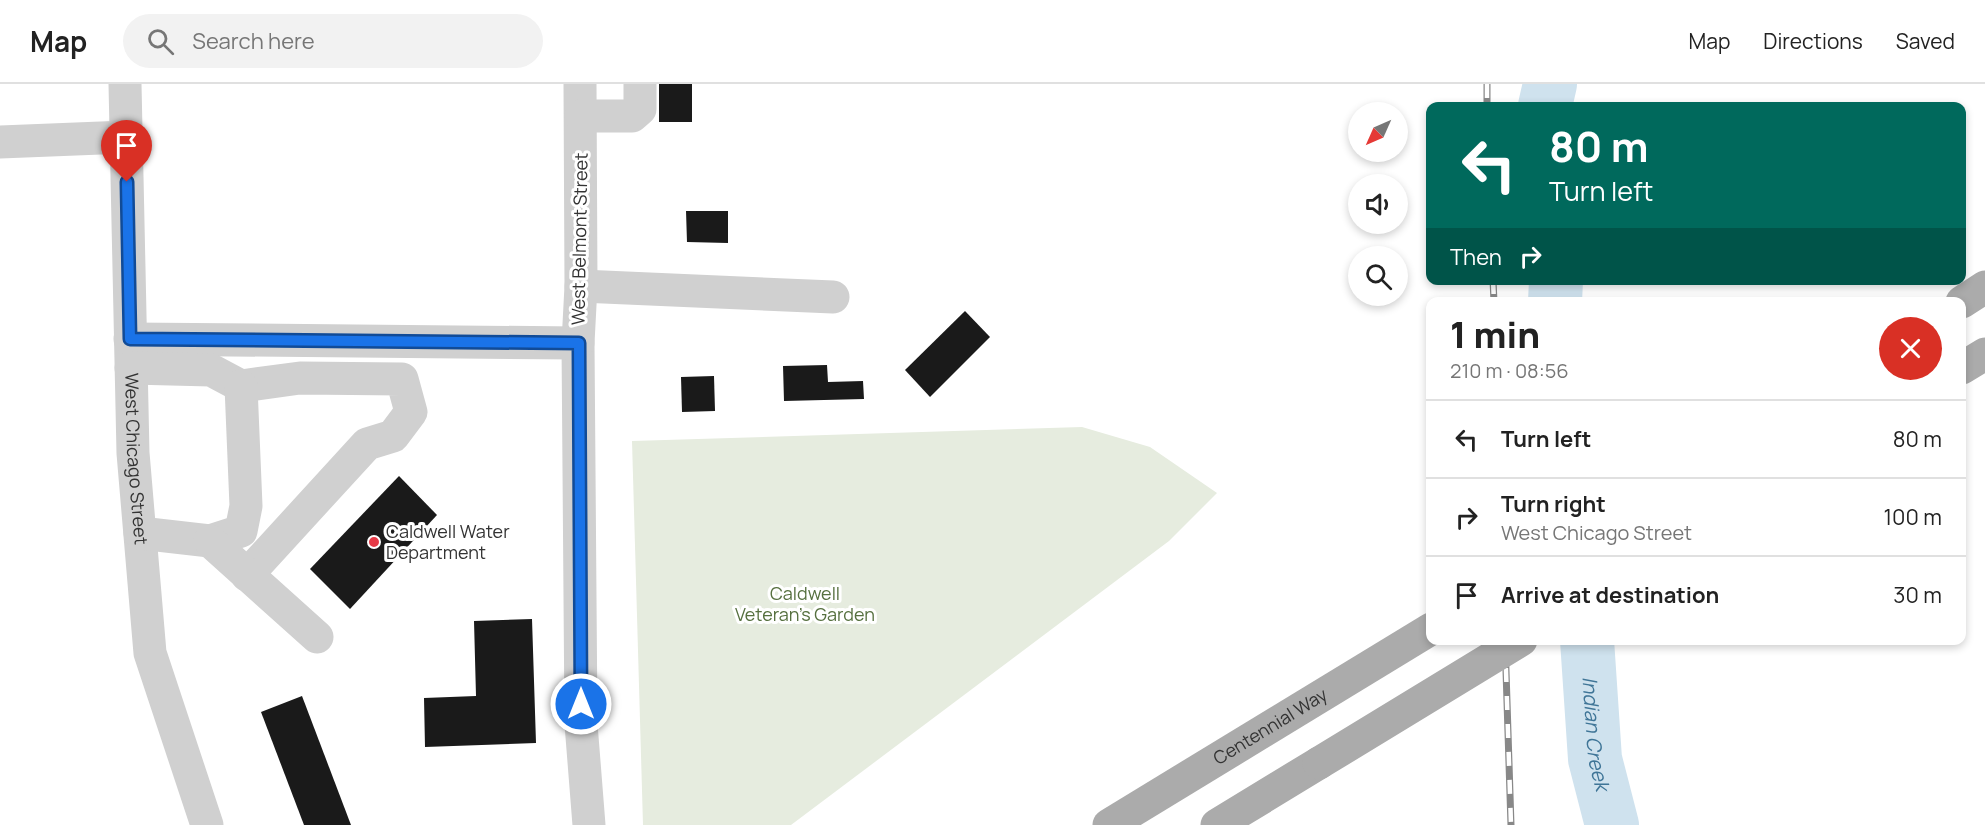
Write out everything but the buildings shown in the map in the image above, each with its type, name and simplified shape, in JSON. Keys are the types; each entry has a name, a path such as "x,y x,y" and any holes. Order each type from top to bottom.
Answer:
{"main road":[{"path":"1966,299 1985,287"},
{"path":"1966,366 1985,354"},
{"name":"Centennial Way","path":"1109,825 1426,632"},
{"path":"1218,825 1513,645"}],"street":[{"name":"West Chicago Street","path":"125,84 133,453 150,653 207,825"},
{"name":"West Belmont Street","path":"580,84 581,724 589,825"},
{"path":"580,116 632,116 640,109 639,84"},
{"path":"0,142 126,137"},
{"path":"581,286 833,297"},
{"path":"130,354 579,343"},
{"path":"130,354 211,370 241,386 300,378 402,379 411,412 393,436 367,444 247,574"},
{"path":"140,533 210,541 241,531 246,506 241,386"},
{"path":"210,541 317,637"}],"green space":[{"name":"Caldwell Veteran's Garden","path":"1082,427 1150,447 1217,493 1169,541 791,825 643,825 632,441"}],"waterway":[{"name":"Indian Creek","path":"1546,102 1550,84"},
{"name":"Indian Creek","path":"1555,297 1556,285"},
{"name":"Indian Creek","path":"1587,645 1595,759 1612,825"}],"railway":[{"path":"1487,84 1487,102"},
{"path":"1493,285 1494,297"},
{"path":"1505,645 1511,825"}],"place":[{"name":"Caldwell Water Department","path":"374,542"}],"route":[{"path":"127,182 130,339 579,343 581,704"}]}
